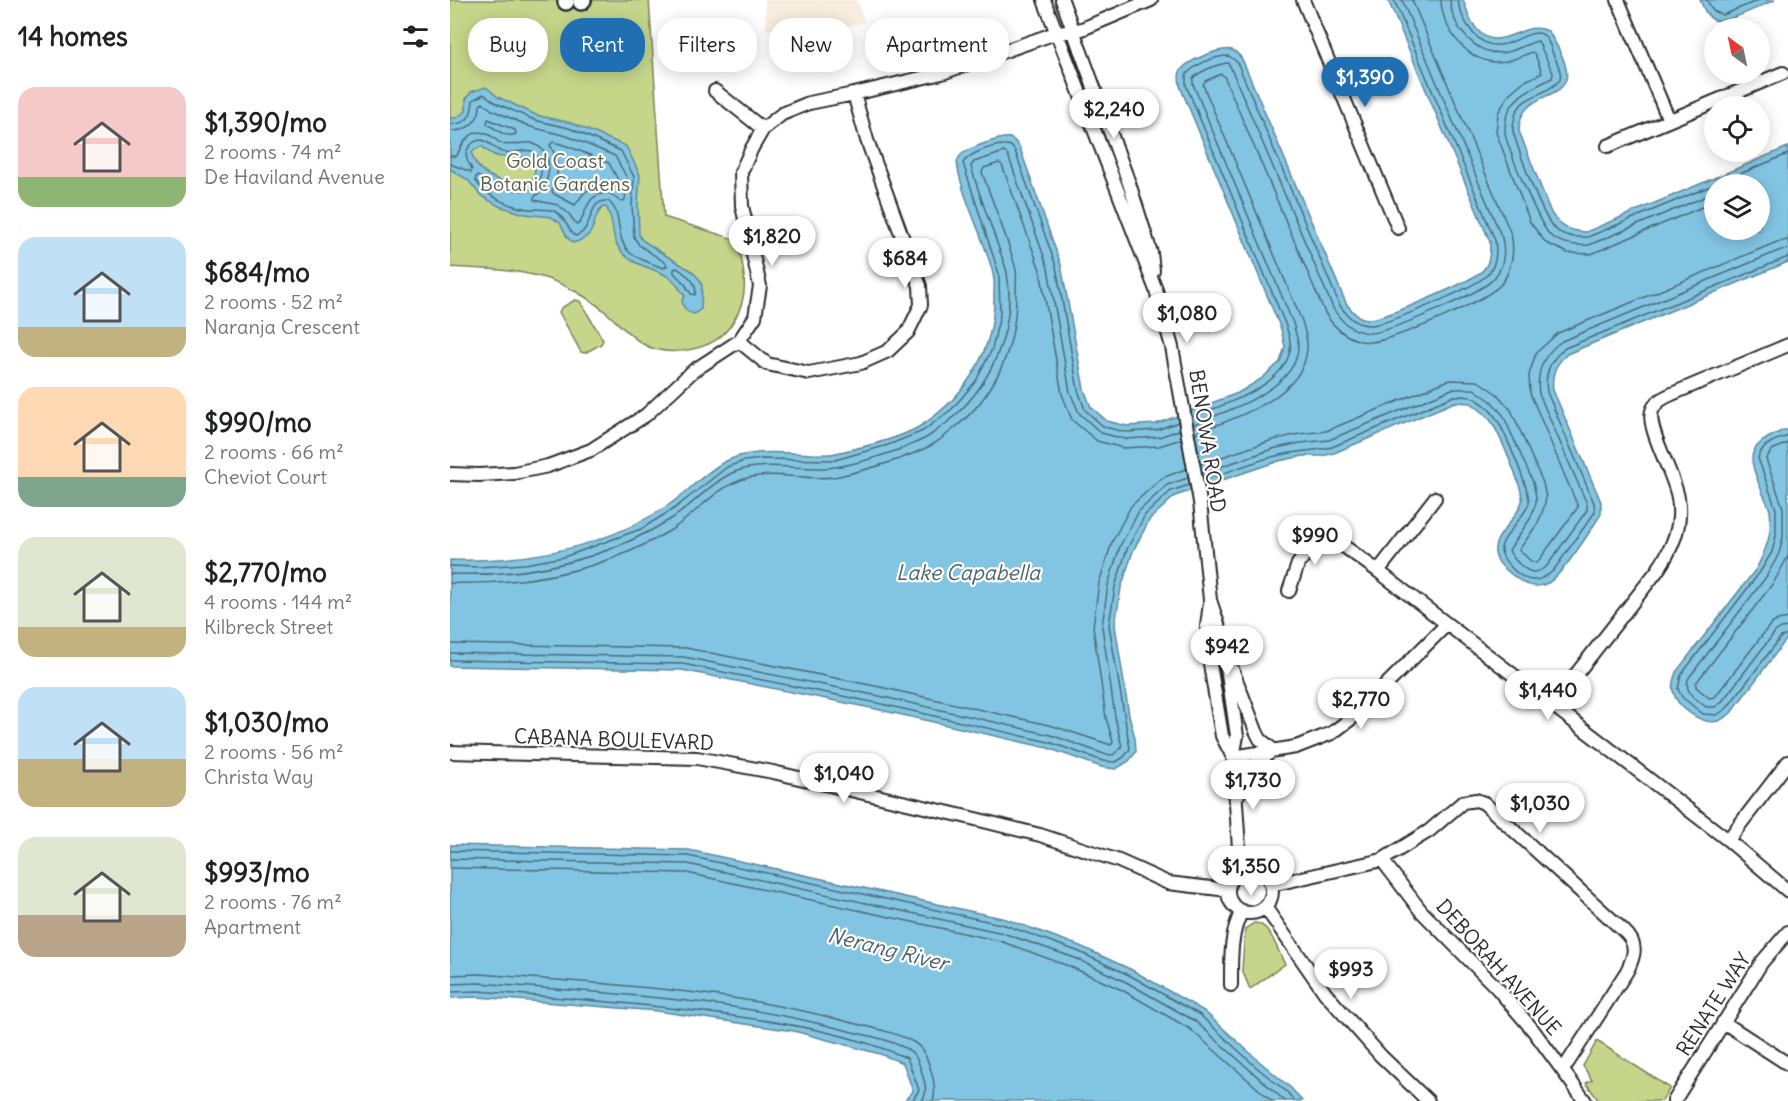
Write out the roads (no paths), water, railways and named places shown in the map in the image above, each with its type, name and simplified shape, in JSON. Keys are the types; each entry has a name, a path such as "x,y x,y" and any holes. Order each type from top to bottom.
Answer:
{"street":[{"name":"BENOWA ROAD","path":"1044,0 1156,290 1172,347 1200,502 1210,600 1207,626 1208,652 1222,736 1233,757"},
{"name":"BENOWA ROAD","path":"1062,0 1129,183 1151,253 1156,290"},
{"path":"450,474 513,473 548,466 591,450 646,415 693,371 739,341 755,317 760,286 756,260 742,206 741,172 763,129 782,114 809,103 942,73 1050,35 1074,31 1151,0"},
{"path":"1303,0 1398,228"},
{"path":"1618,0 1669,120"},
{"path":"1608,146 1783,73"},
{"path":"715,91 763,129"},
{"path":"739,341 767,364 809,373 861,363 888,351 908,332 921,305 920,286 867,140 855,94"},
{"path":"1551,705 1657,571 1673,543 1680,515 1679,500 1672,474 1652,426 1651,412 1654,406 1672,394 1788,345"},
{"path":"1378,571 1435,498"},
{"path":"1289,591 1298,564 1323,531 1728,840 1788,891"},
{"name":"BENOWA ROAD","path":"1210,600 1226,661 1236,736 1233,757 1239,849 1244,870"},
{"path":"1233,757 1306,744 1341,727 1446,625"},
{"path":"1226,661 1233,670 1260,739 1273,750"},
{"path":"1237,797 1252,770 1263,757 1273,750"},
{"name":"CABANA BOULEVARD","path":"450,752 697,758 772,772 985,821 1040,835 1119,861 1168,883 1228,890"},
{"path":"1728,840 1788,762"},
{"path":"1271,885 1382,860 1429,831 1460,804 1468,800 1476,800 1489,807 1629,935 1635,948 1633,959 1563,1070"},
{"name":"DEBORAH AVENUE","path":"1382,860 1421,911 1517,1011 1585,1101"},
{"path":"1244,870 1256,870 1263,873 1271,885 1270,900 1254,912 1242,911 1231,901 1228,890 1232,879 1244,870"},
{"path":"1265,906 1325,993 1389,1064 1428,1101"},
{"path":"1232,985 1231,965 1235,922 1242,911"},
{"name":"RENATE WAY","path":"1674,1101 1762,962 1788,932"},
{"path":"1724,1022 1788,1064"}],"water":[{"name":"Lake Capabella","path":"1388,0 1463,0 1472,22 1481,33 1490,38 1499,39 1528,29 1538,28 1548,31 1563,57 1567,74 1563,85 1531,104 1523,115 1519,131 1551,213 1562,225 1575,231 1586,232 1704,182 1704,240 1770,240 1770,174 1724,174 1752,162 1770,162 1770,155 1788,147 1788,262 1567,354 1559,362 1553,374 1553,390 1601,502 1601,514 1569,561 1548,583 1535,586 1522,582 1508,572 1496,557 1497,540 1520,508 1522,495 1510,461 1491,421 1471,403 1455,402 1334,453 1279,461 1175,496 1150,519 1133,551 1121,588 1115,625 1136,752 1129,761 1116,769 1101,767 1048,748 876,709 682,670 450,666 450,560 536,555 592,542 645,519 677,499 717,466 734,458 768,452 831,454 868,445 914,430 952,400 975,370 989,335 993,316 993,274 963,189 957,162 961,155 978,146 1010,138 1020,148 1061,265 1084,389 1091,407 1107,421 1127,426 1156,424 1238,393 1261,379 1280,362 1285,347 1281,329 1180,86 1180,72 1196,59 1212,53 1232,50 1242,59 1346,303 1358,316 1368,319 1377,318 1464,282 1484,269 1489,257 1490,242"},
{"path":"1700,0 1775,0 1732,18 1712,18"},
{"path":"486,87 498,97 536,115 571,123 626,146 640,175 639,235 642,240 692,271 700,280 701,309 694,314 687,311 682,300 685,296 673,280 625,256 615,240 611,218 606,207 599,212 588,235 573,243 560,223 551,217 525,214 499,206 481,196 468,180 450,169 450,118 456,118 466,111 466,99 471,92","holes":["482,146 487,151 504,157 529,157 535,170 531,183 513,184 487,174 480,168 472,153"]},
{"path":"1788,430 1788,637 1731,713 1723,719 1712,722 1698,718 1685,709 1675,697 1672,686 1676,672 1756,569 1763,555 1770,534 1771,519 1754,470 1752,454 1761,442"},
{"name":"Nerang River","path":"450,845 689,850 1006,919 1080,946 1132,970 1204,1011 1292,1089 1302,1101 904,1101 913,1091 903,1063 880,1054 794,1031 657,1011 477,997 450,998"}],"park label":[{"name":"Gold Coast Botanic Gardens","path":"555,172"}]}
